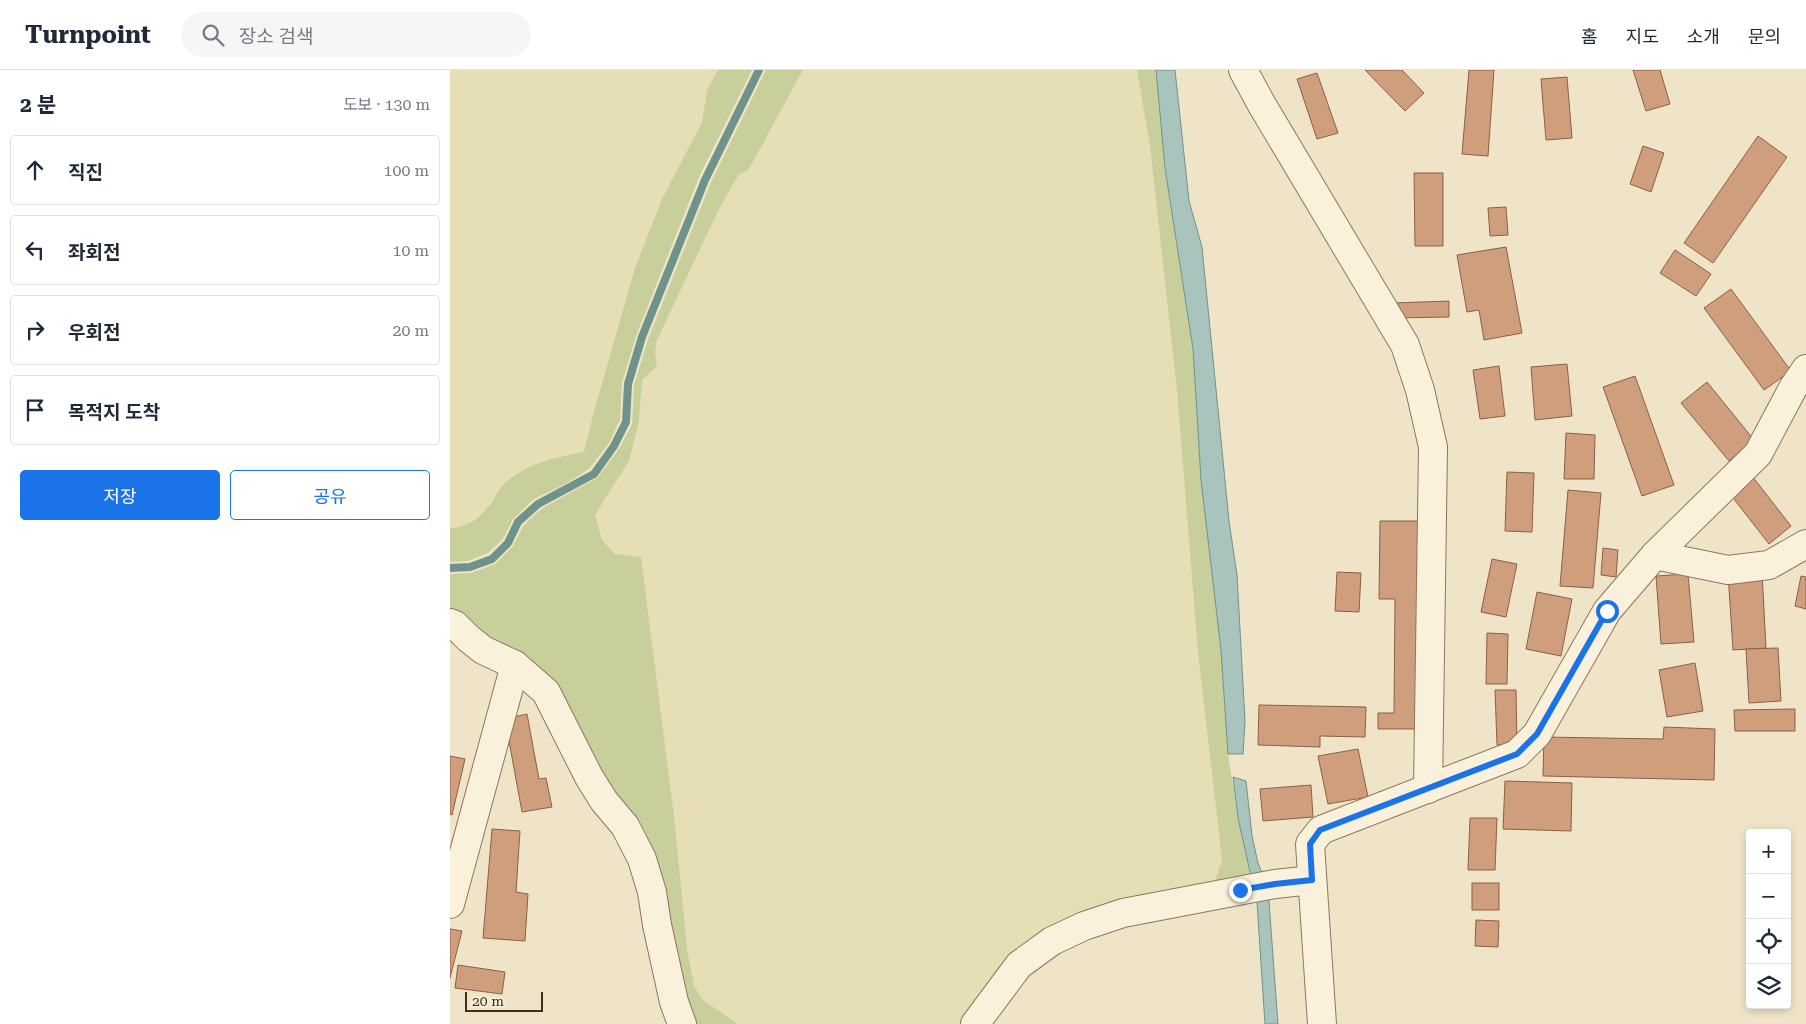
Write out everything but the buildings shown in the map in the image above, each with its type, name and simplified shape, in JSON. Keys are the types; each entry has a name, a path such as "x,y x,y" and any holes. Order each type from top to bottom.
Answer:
{"street":[{"path":"1243,70 1405,345 1420,390 1433,447 1428,789"},
{"path":"1322,1024 1310,844 1320,830 1517,754 1537,734 1607,611 1655,555 1758,454 1806,368"},
{"path":"1655,555 1728,570 1769,565 1806,544"},
{"path":"450,622 483,650 515,665 546,692 589,777 604,801 625,826 642,859 652,892 657,925 674,1002 682,1024"},
{"path":"450,904 515,665"},
{"path":"975,1024 1019,966 1052,941 1084,926 1124,913 1275,884 1312,880"}],"shaded area":[{"path":"450,70 718,70 707,90 702,122 662,199 635,268 584,452 556,457 502,485 484,512 462,527 450,528"},
{"path":"803,70 1137,70 1150,146 1177,391 1198,653 1222,860 1213,887 1081,919 965,1024 738,1024 703,1000 694,986 615,554 602,540 595,515 629,461 642,380 657,366 655,352 657,340 719,209 739,174 748,171"}],"green space":[{"path":"718,70 752,70 699,177 636,336 622,383 620,420 609,443 589,469 567,483 534,499 513,519 503,539 488,553 468,561 450,562 450,528 475,520 489,506 502,486 523,471 542,462 584,452 635,268 662,199 702,122 707,90"},
{"path":"766,70 803,70 748,171 739,174 719,209 657,340 655,352 657,366 642,380 639,421 629,461 595,515 602,540 615,554 641,557 674,816 687,948 694,986 703,1000 738,1024 690,1024 664,924 576,736 450,614 450,574 471,573 495,564 513,546 523,526 541,509 597,478 619,449 632,424 634,385 648,339 711,182"},
{"path":"1137,70 1156,70 1165,168 1193,349 1221,650 1228,754 1238,818 1252,877 1213,887 1222,860 1198,653 1177,391 1150,146"}],"water":[{"path":"1156,70 1175,70 1189,201 1202,247 1229,521 1237,575 1245,721 1243,754 1228,754 1221,650 1201,480 1193,349 1165,168"},
{"path":"1233,777 1246,781 1252,836 1258,863 1268,888 1278,1024 1265,1024 1257,903 1238,818"}],"waterway":[{"path":"450,568 470,567 492,559 508,543 518,522 538,504 594,474 614,446 626,422 628,384 642,337 705,180 759,70"}],"route":[{"path":"1240,890 1312,880 1310,844 1320,830 1517,754 1537,734 1607,611"}]}
